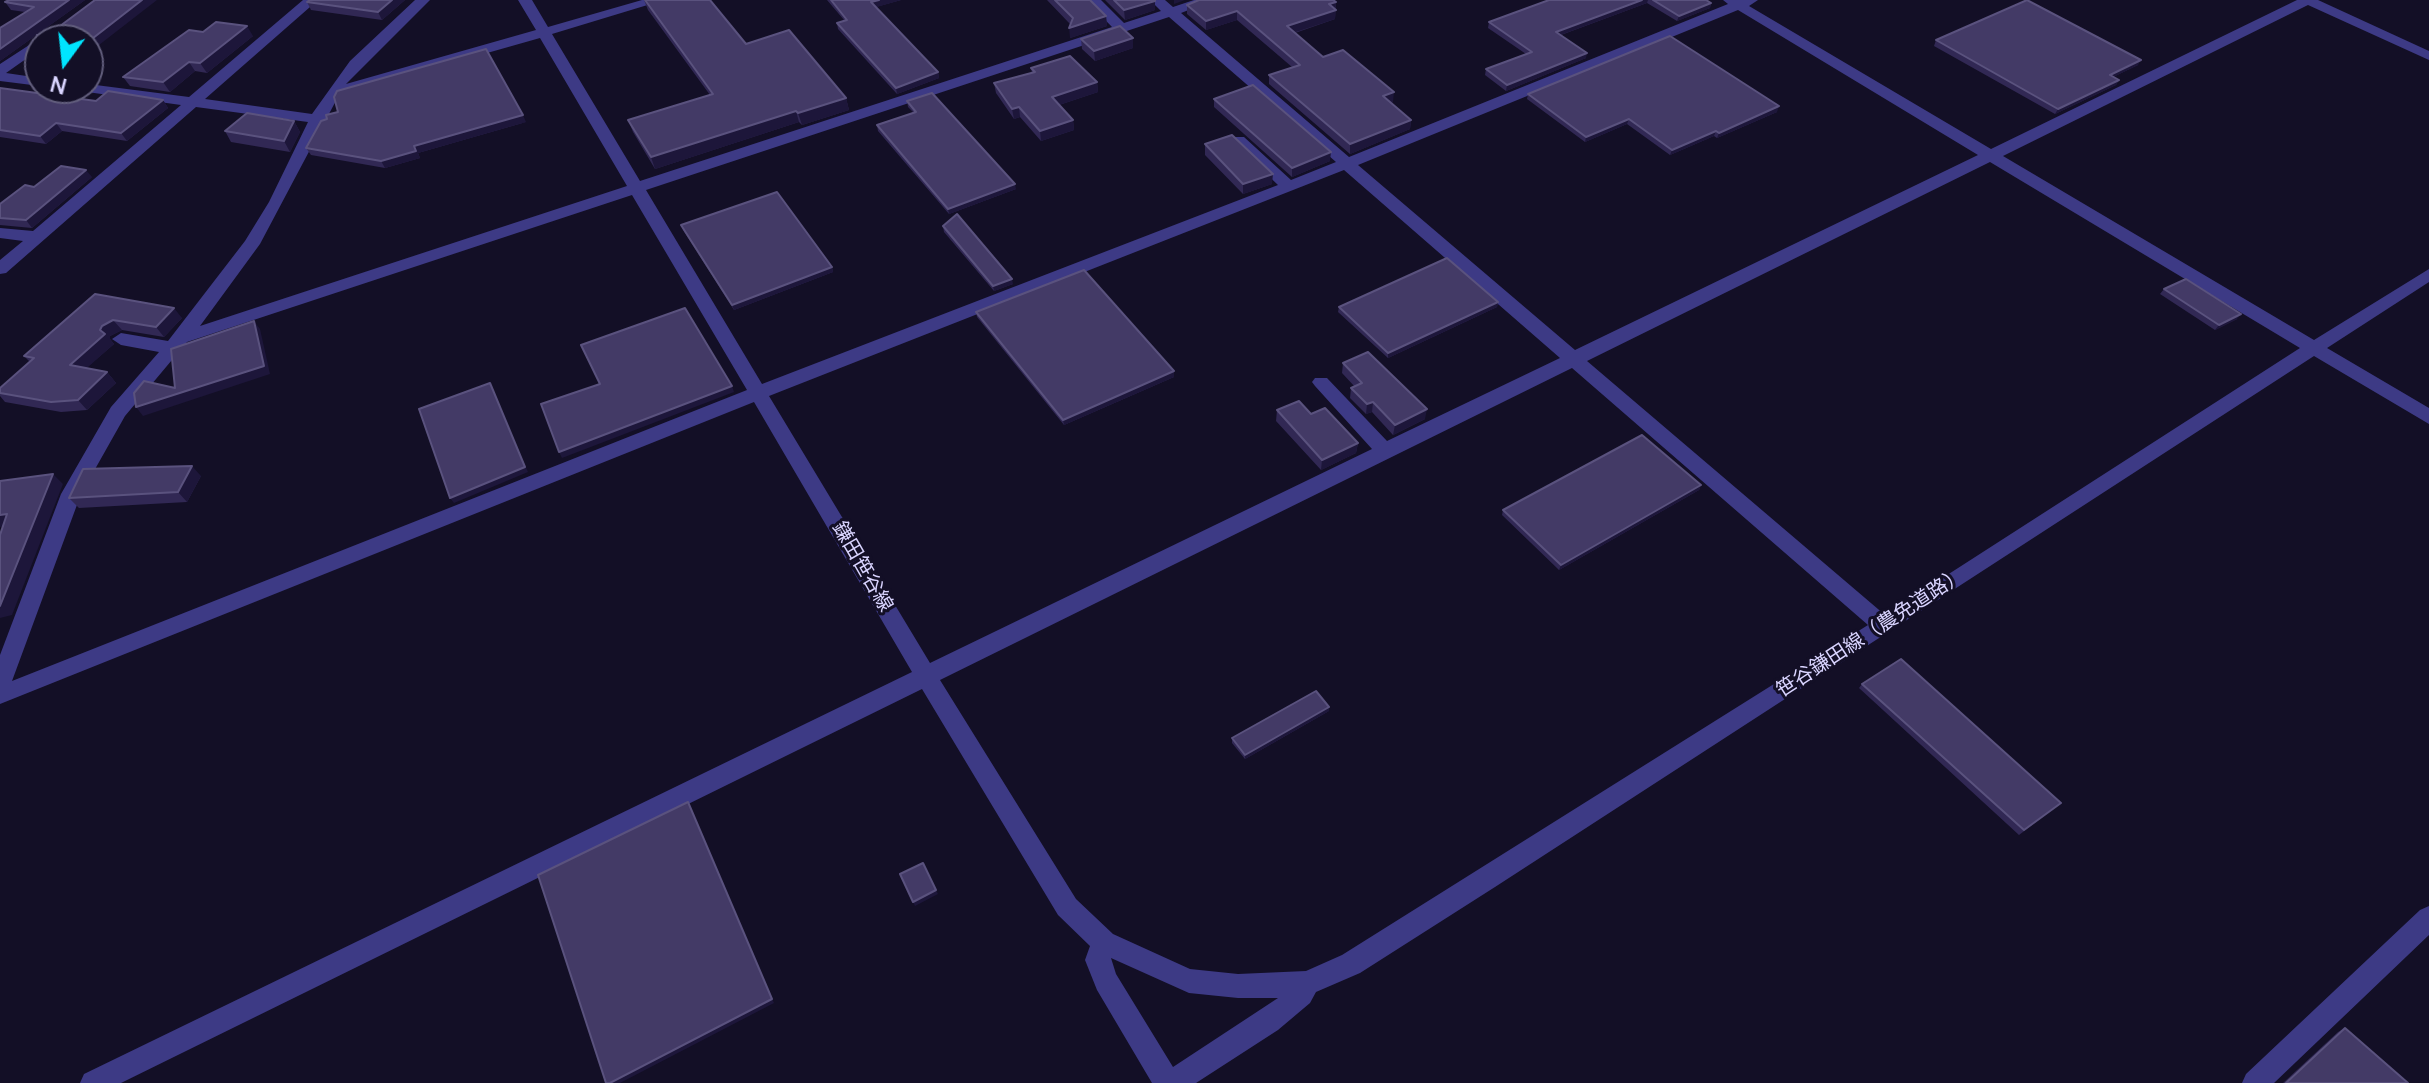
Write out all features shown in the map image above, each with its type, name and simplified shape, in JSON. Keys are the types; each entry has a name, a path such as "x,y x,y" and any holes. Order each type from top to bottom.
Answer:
{"street":[{"path":"0,269 311,0"},
{"path":"0,684 71,494 118,412 252,244 334,92 355,64 423,0"},
{"name":"鎌田笹谷線","path":"525,0 925,675 1067,907 1104,942 1189,981 1238,986 1307,983"},
{"path":"334,92 657,0"},
{"path":"1093,0 1121,28"},
{"path":"121,339 176,343 1121,28 1164,6 1207,0"},
{"path":"93,1083 2308,0 2429,56"},
{"path":"0,695 760,392 1348,163 1740,2 1989,156 2429,417"},
{"path":"1164,6 1882,625"},
{"path":"0,74 24,55"},
{"path":"0,74 24,79"},
{"path":"104,90 317,119"},
{"path":"1239,140 1288,186"},
{"path":"0,233 37,237"},
{"name":"笹谷鎌田線（農免道路）","path":"1307,983 1351,964 1623,796 1882,625 2429,274"},
{"path":"1321,382 1385,451"},
{"path":"2255,1083 2429,918"},
{"path":"1104,942 1098,960 1106,981 1170,1083 1279,1014 1299,999 1307,983"}],"building":[{"path":"69,0 35,24 24,24 24,32 0,49 0,28 34,7 5,2"},
{"path":"95,0 142,0 104,30 104,24 63,24"},
{"path":"392,0 378,12 307,2"},
{"path":"645,0 710,0 746,44 789,30 846,98 651,157 628,120 713,94"},
{"path":"831,0 879,0 871,2 938,72 896,88 837,23 847,20"},
{"path":"1055,0 1090,0 1106,16 1069,28 1073,18"},
{"path":"1114,0 1155,0 1155,1 1124,10"},
{"path":"1199,0 1333,0 1336,2 1329,4 1336,10 1287,26 1323,57 1343,50 1394,92 1383,96 1411,120 1350,144 1269,75 1300,65 1237,11 1206,21 1187,5"},
{"path":"1549,0 1642,0 1556,32 1587,53 1507,85 1486,69 1532,52 1489,22"},
{"path":"1653,0 1706,0 1711,3 1679,16"},
{"path":"2027,0 2141,60 2110,75 2119,80 2058,109 1936,40"},
{"path":"216,22 247,26 200,63 189,62 163,82 123,77 189,30 203,32"},
{"path":"1120,26 1133,38 1094,51 1081,39"},
{"path":"1670,36 1779,106 1672,150 1629,119 1586,137 1528,94"},
{"path":"486,49 523,115 414,146 416,151 381,161 306,148 321,121 327,119 326,115 338,112 334,97 337,91"},
{"path":"1070,56 1097,82 1052,97 1073,120 1040,131 1019,107 1012,109 994,83 1035,72 1031,68"},
{"path":"1253,85 1331,152 1292,168 1214,99"},
{"path":"0,88 24,91 24,104 104,104 104,94 108,91 163,100 121,133 56,123 40,136 0,130"},
{"path":"932,93 1015,184 948,209 877,125 916,112 907,101"},
{"path":"247,113 294,121 284,141 225,131"},
{"path":"1232,135 1273,174 1243,184 1205,144"},
{"path":"61,166 86,170 26,220 0,218 0,204 25,185 34,187"},
{"path":"777,192 832,267 732,305 681,225"},
{"path":"957,214 1012,279 993,286 943,226"},
{"path":"1447,258 1498,302 1388,353 1339,307"},
{"path":"1084,270 1174,371 1063,420 976,312"},
{"path":"2186,279 2241,314 2219,325 2164,289"},
{"path":"95,294 174,308 156,327 113,320 102,326 100,330 105,334 70,365 107,372 78,400 51,402 0,393 0,388 34,358 24,356"},
{"path":"685,308 732,386 559,452 541,404 600,384 581,345"},
{"path":"254,321 264,366 136,407 134,393 144,381 175,388 171,349"},
{"path":"1368,352 1427,409 1395,425 1373,402 1367,404 1351,388 1362,383 1343,363"},
{"path":"490,383 525,467 450,498 419,409"},
{"path":"1299,401 1311,414 1325,408 1358,443 1322,460 1277,410"},
{"path":"1642,435 1701,485 1561,565 1503,510"},
{"path":"192,466 178,492 69,498 83,469"},
{"path":"53,474 0,606 0,535 7,514 0,515 0,481"},
{"path":"1901,659 2061,803 2024,830 1862,684"},
{"path":"1316,691 1329,707 1245,755 1232,738"},
{"path":"688,802 772,999 606,1083 538,875"},
{"path":"923,863 936,890 913,902 900,874"},
{"path":"2345,1028 2408,1083 2286,1083"}]}
